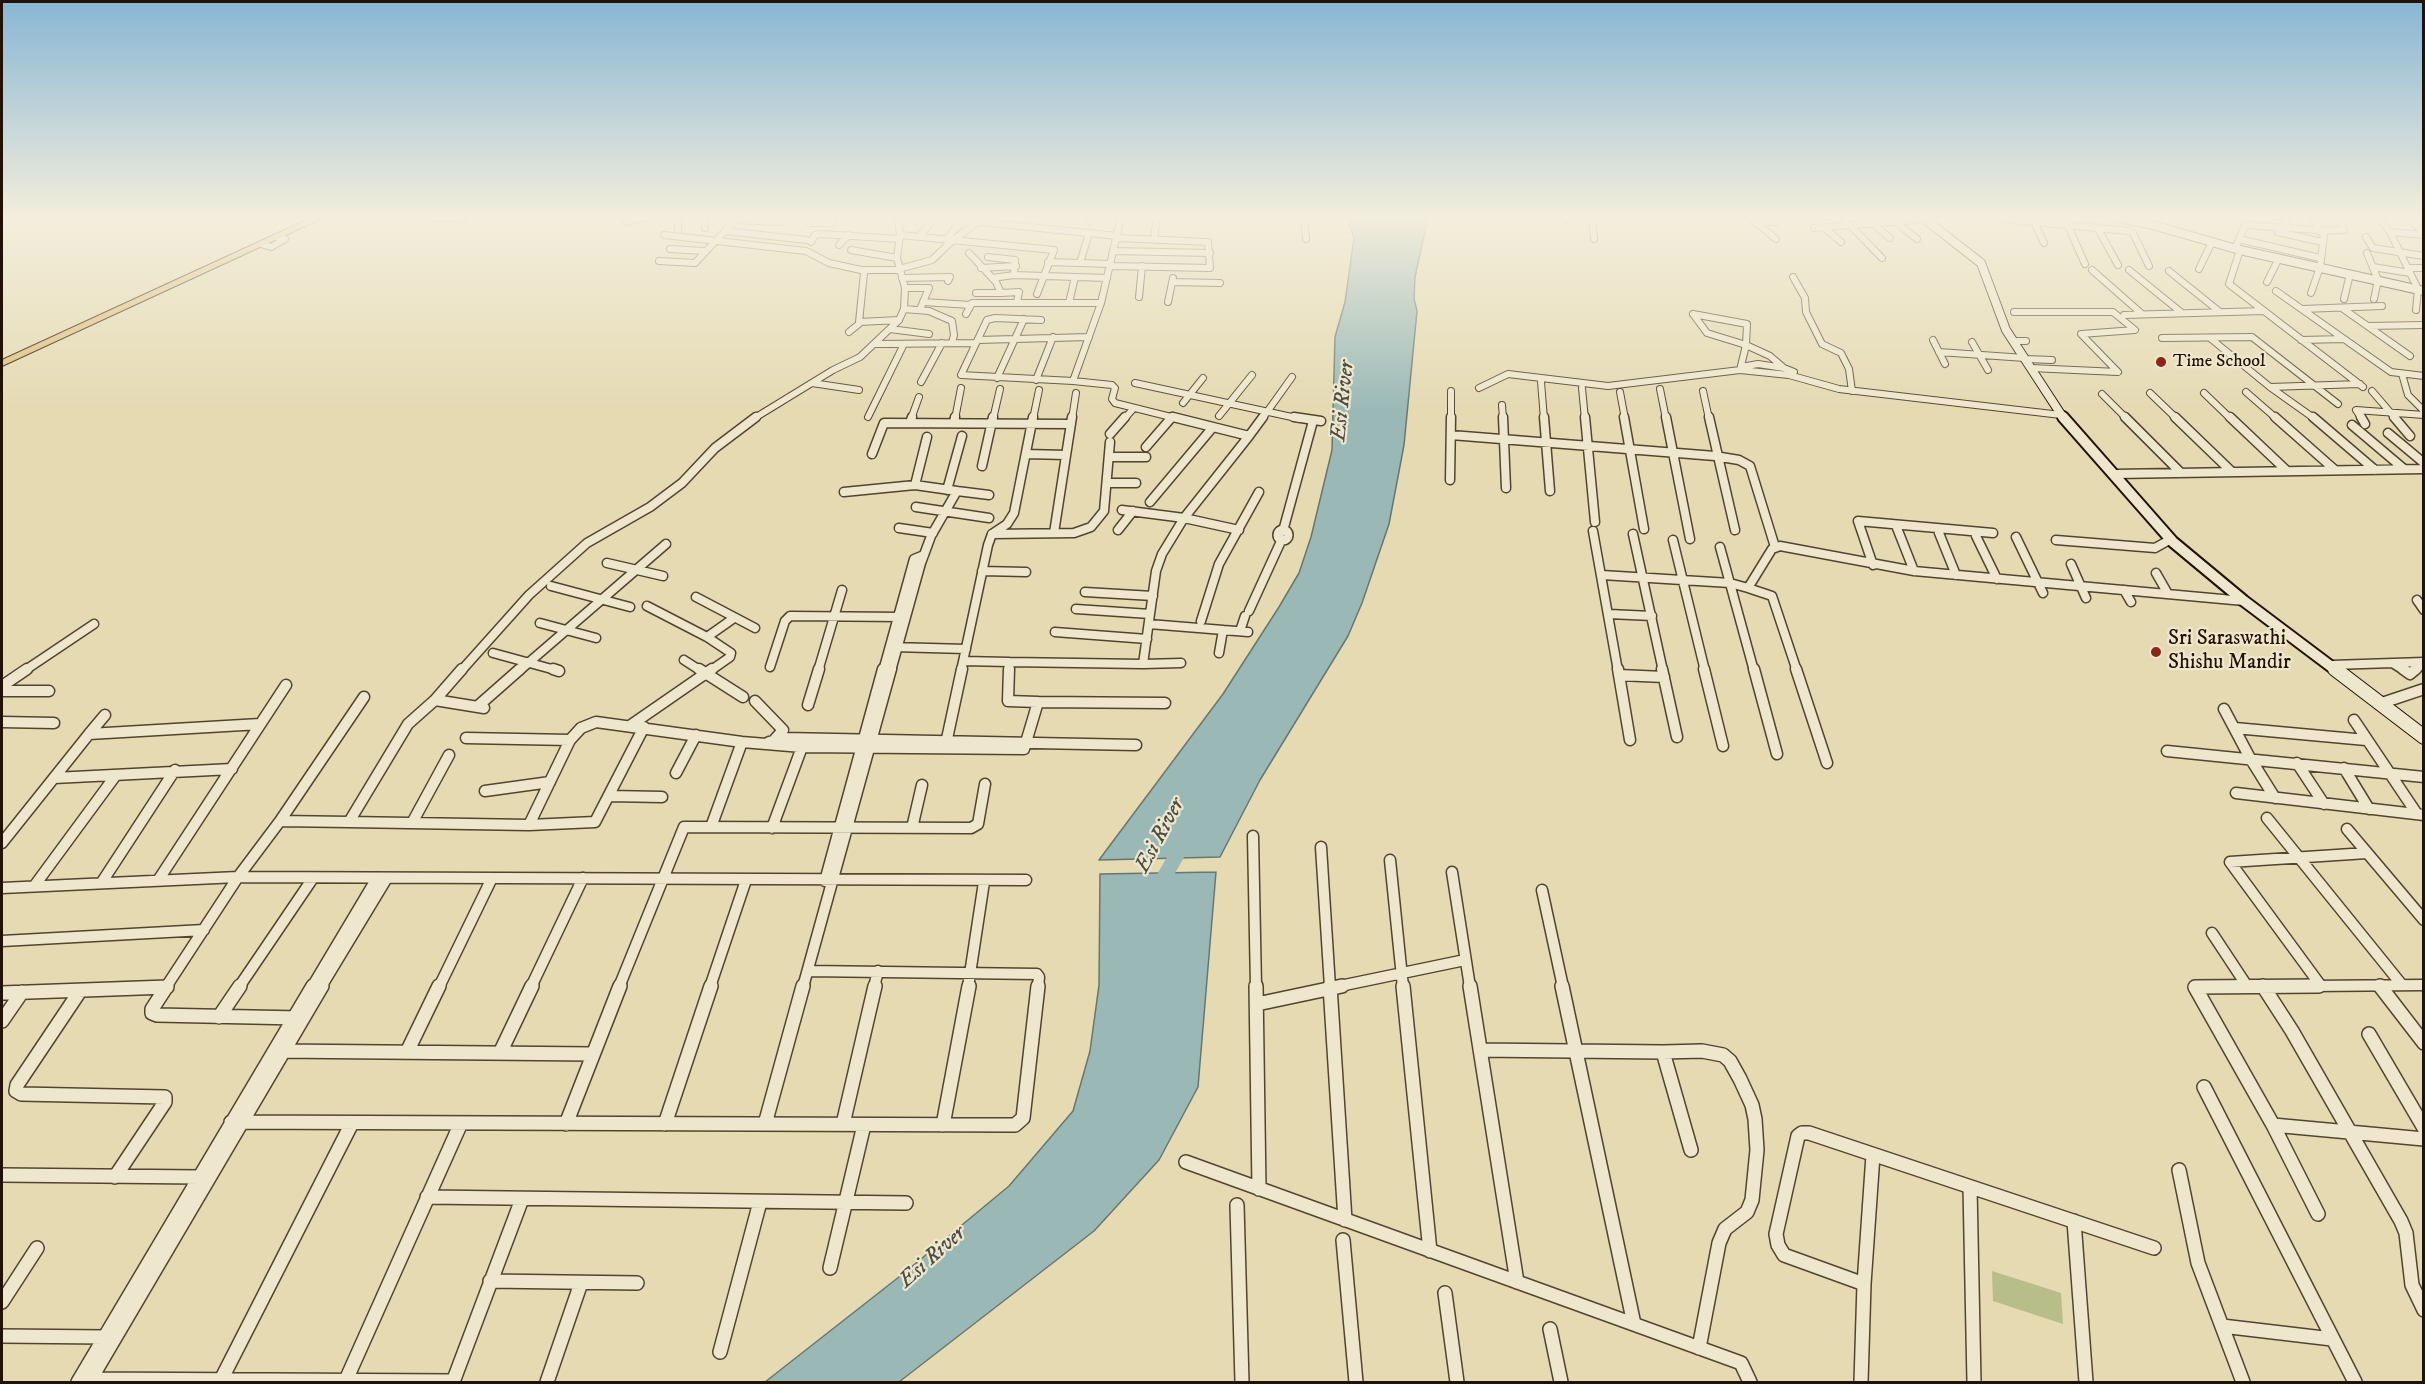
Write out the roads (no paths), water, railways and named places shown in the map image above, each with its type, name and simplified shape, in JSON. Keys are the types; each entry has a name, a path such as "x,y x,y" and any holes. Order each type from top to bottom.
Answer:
{"main road":[{"path":"2,361 172,282"},
{"path":"2,361 178,282"}],"street":[{"path":"860,322 863,282"},
{"path":"349,822 408,724 417,713 435,700 529,595 588,543 650,507 682,483 715,448 743,425 860,357 899,320 904,309 903,282"},
{"path":"994,282 1001,293"},
{"path":"1037,294 1040,282"},
{"path":"1068,303 1074,282"},
{"path":"1073,381 1101,303 1106,282"},
{"path":"1139,297 1140,282"},
{"path":"1168,302 1173,282 1220,283"},
{"path":"1795,282 1804,298 1806,312 1822,344 1841,353 1849,369 1852,391"},
{"path":"1987,282 2013,340 2061,415 2170,539 2244,601 2332,665 2424,737"},
{"path":"2105,282 2142,314"},
{"path":"2143,282 2182,314"},
{"path":"2181,282 2220,312"},
{"path":"2230,282 2229,284 2361,386 2270,387"},
{"path":"2311,293 2315,282"},
{"path":"2344,299 2347,282"},
{"path":"2374,299 2378,282"},
{"path":"2385,282 2421,290 2416,310"},
{"path":"905,288 929,288 920,310"},
{"path":"2276,291 2400,376 2424,376"},
{"path":"976,293 1019,292 1017,303"},
{"path":"923,302 971,305 972,303 1101,303"},
{"path":"966,314 971,305"},
{"path":"2302,309 2382,306"},
{"path":"2342,308 2410,356"},
{"path":"904,309 931,311 952,321 954,335 952,343"},
{"path":"2124,315 2264,311"},
{"path":"1940,352 2116,372 2118,371 2081,334 2135,330 2113,312 2014,312"},
{"path":"1740,368 1746,345 1748,325 1693,314 1707,333 1746,345 1770,356 1784,368 1826,387 2061,415"},
{"path":"1041,320 990,318 960,374 1112,385 1115,388 1113,401 1249,436"},
{"path":"849,332 860,322 899,320"},
{"path":"997,378 1024,320"},
{"path":"2368,326 2424,325"},
{"path":"890,329 929,334"},
{"path":"875,344 1089,337"},
{"path":"2162,338 2252,337 2338,404"},
{"path":"1036,380 1052,338"},
{"path":"2210,338 2270,387 2297,404 2375,470"},
{"path":"2301,340 2344,339"},
{"path":"1933,340 1945,364"},
{"path":"2013,340 2026,341"},
{"path":"1972,342 1988,370"},
{"path":"921,382 942,343"},
{"path":"868,417 904,344"},
{"path":"2028,363 2052,360"},
{"path":"2028,363 2059,365"},
{"path":"1479,388 1508,374 1608,386 1758,364 1784,368"},
{"path":"1740,368 1806,379"},
{"path":"1219,416 1252,375"},
{"path":"2400,376 2408,395 2424,413"},
{"path":"1143,664 1156,571 1162,554 1185,519 1268,412 1292,377"},
{"path":"1183,403 1203,378"},
{"path":"1541,382 1550,491"},
{"path":"812,383 859,390"},
{"path":"1135,383 1317,421 1283,535 1247,613 1244,631 1149,624"},
{"path":"954,423 961,388"},
{"path":"1581,388 1594,526 1630,740"},
{"path":"982,466 1000,389"},
{"path":"1660,389 1690,539"},
{"path":"946,744 982,572 992,534 1013,518 1039,390"},
{"path":"1450,480 1451,391"},
{"path":"1703,391 1735,530"},
{"path":"2372,391 2410,436"},
{"path":"1620,392 1644,529"},
{"path":"2246,392 2335,470"},
{"path":"1054,533 1076,393"},
{"path":"2150,393 2232,472"},
{"path":"2204,393 2287,471"},
{"path":"2102,394 2181,473"},
{"path":"910,423 918,397"},
{"path":"1502,405 1506,488"},
{"path":"992,534 1082,532 1098,521 1104,512 1110,439 1134,408"},
{"path":"2365,424 2356,410 2424,413"},
{"path":"1146,447 1172,417"},
{"path":"872,454 883,424 1071,424"},
{"path":"2352,425 2404,469"},
{"path":"1150,502 1213,427"},
{"path":"2388,433 2424,463"},
{"path":"1452,435 1718,456 1739,460 1750,466 1775,547"},
{"path":"947,490 962,436"},
{"path":"915,485 927,437"},
{"path":"1026,454 1066,455"},
{"path":"1109,457 1146,457"},
{"path":"2115,474 2424,469"},
{"path":"1107,483 1136,483"},
{"path":"844,492 915,485 989,495"},
{"path":"765,1124 808,971 829,881 901,617 933,533 957,491"},
{"path":"1201,621 1219,564 1259,492"},
{"path":"916,507 989,518"},
{"path":"1122,510 1239,530"},
{"path":"1118,530 1133,511"},
{"path":"1873,565 1858,521 1992,532"},
{"path":"899,528 933,533"},
{"path":"1897,528 1914,571"},
{"path":"1939,533 1956,575"},
{"path":"1633,534 1677,737"},
{"path":"1976,536 1997,579"},
{"path":"2016,537 2043,593"},
{"path":"2056,540 2155,548 2170,539"},
{"path":"1673,540 1723,746"},
{"path":"435,700 481,707 666,544"},
{"path":"1720,547 1777,754"},
{"path":"1775,547 1914,571 2244,601"},
{"path":"1748,588 1775,547"},
{"path":"607,563 663,576"},
{"path":"2071,564 2086,598"},
{"path":"982,572 1026,572"},
{"path":"2156,573 2169,594"},
{"path":"1602,575 1730,583 1772,596 1827,763"},
{"path":"551,586 630,607"},
{"path":"808,705 842,590"},
{"path":"2124,590 2131,602"},
{"path":"1085,592 1152,596"},
{"path":"696,597 755,628"},
{"path":"2417,600 2424,610"},
{"path":"631,725 704,672 730,657 731,653 707,637 647,606"},
{"path":"1076,609 1150,614"},
{"path":"1609,614 1652,616"},
{"path":"770,667 785,621 790,616 901,617"},
{"path":"707,637 734,618"},
{"path":"540,623 596,638"},
{"path":"2,686 94,624"},
{"path":"1219,653 1223,630"},
{"path":"1056,632 1147,639"},
{"path":"893,647 966,650"},
{"path":"493,653 559,671"},
{"path":"684,660 743,697"},
{"path":"964,661 1181,663"},
{"path":"1009,662 1008,701 1165,702"},
{"path":"2332,665 2424,662"},
{"path":"2410,674 2424,662"},
{"path":"2382,703 2422,688 2410,674 2392,663"},
{"path":"1619,675 1664,677"},
{"path":"159,879 286,685"},
{"path":"2,691 49,691"},
{"path":"298,1018 156,1015 152,1013 152,1009 238,877 280,821 364,697"},
{"path":"755,701 783,730 768,742"},
{"path":"529,825 570,740 587,724 596,722 631,725 742,742 946,744 1024,749 1038,702"},
{"path":"2224,709 2250,758 2275,798"},
{"path":"2,843 7,831 105,715"},
{"path":"2354,720 2420,815"},
{"path":"2,722 54,723"},
{"path":"89,734 260,724"},
{"path":"280,821 529,825 595,822 644,728"},
{"path":"2235,728 2366,740"},
{"path":"676,773 696,735"},
{"path":"466,738 570,740"},
{"path":"711,827 742,742"},
{"path":"768,742 802,747 867,744"},
{"path":"1026,742 1136,745"},
{"path":"772,828 802,747"},
{"path":"2167,751 2424,777"},
{"path":"412,823 449,755"},
{"path":"2297,763 2324,804"},
{"path":"2344,768 2368,809"},
{"path":"54,778 175,770 232,769"},
{"path":"102,882 175,770"},
{"path":"36,885 116,775"},
{"path":"485,791 550,782"},
{"path":"566,1124 681,830 687,826 976,827 985,784"},
{"path":"912,828 922,785"},
{"path":"2236,794 2420,815"},
{"path":"610,796 662,797"},
{"path":"2267,818 2402,985"},
{"path":"2347,829 2424,920"},
{"path":"1253,836 1259,1189"},
{"path":"1321,847 1345,1220"},
{"path":"2321,986 2230,862 2367,853"},
{"path":"1390,860 1430,1251"},
{"path":"1452,872 1517,1282"},
{"path":"2,888 238,877 984,882 1026,880"},
{"path":"219,1017 313,878"},
{"path":"85,1381 235,1122 382,878"},
{"path":"407,1052 492,878"},
{"path":"500,1053 583,878"},
{"path":"665,1124 746,880"},
{"path":"943,1125 971,973 984,882"},
{"path":"1542,890 1634,1324"},
{"path":"2,941 204,930"},
{"path":"2212,933 2247,986"},
{"path":"1257,1004 1466,960"},
{"path":"235,1122 1014,1125 1023,1118 1039,977 1034,973 808,971"},
{"path":"843,1124 878,971"},
{"path":"2379,985 2424,1043"},
{"path":"2318,1214 2273,1125 2195,987 2424,985"},
{"path":"2263,986 2292,1031 2401,1221 2406,1233 2412,1285 2424,1310"},
{"path":"2,993 166,987"},
{"path":"80,991 16,1085 16,1091 21,1094 165,1097 165,1102 116,1177"},
{"path":"2,1021 22,992"},
{"path":"2369,1034 2424,1128"},
{"path":"1480,1050 1702,1051 1722,1055 1730,1061 1752,1106 1755,1119 1756,1150 1752,1200 1747,1212 1725,1229 1719,1243 1699,1348"},
{"path":"278,1051 592,1053"},
{"path":"1663,1052 1691,1150"},
{"path":"2204,1087 2355,1383"},
{"path":"85,1381 105,1337 199,1177 235,1122"},
{"path":"221,1380 352,1123"},
{"path":"346,1380 461,1123"},
{"path":"830,1268 864,1125"},
{"path":"2273,1125 2424,1139"},
{"path":"1864,1284 1784,1255 1778,1245 1776,1234 1798,1136 1802,1133 1809,1133 2154,1248"},
{"path":"1861,1383 1864,1284 1873,1155"},
{"path":"1186,1162 1741,1363 1750,1383"},
{"path":"2179,1170 2198,1263 2243,1383"},
{"path":"2,1175 199,1177"},
{"path":"1970,1187 1974,1383"},
{"path":"427,1197 906,1203"},
{"path":"85,1381 453,1382 522,1199"},
{"path":"720,1352 760,1202"},
{"path":"1238,1205 1242,1383"},
{"path":"2074,1221 2086,1383"},
{"path":"1343,1240 1356,1383"},
{"path":"2,1302 37,1248"},
{"path":"490,1281 637,1283"},
{"path":"547,1383 581,1283"},
{"path":"1445,1293 1457,1383"},
{"path":"2222,1326 2332,1339"},
{"path":"1550,1329 1561,1383"},
{"path":"2,1336 105,1337"}],"water":[{"path":"1348,282 1415,282 1414,299 1417,311 1404,445 1389,524 1362,603 1348,636 1260,780 1220,857 1099,860 1223,694 1299,573 1311,537 1332,450 1335,337 1345,302"},
{"path":"1216,872 1198,1087 1159,1160 1094,1231 899,1382 765,1382 904,1273 1009,1186 1073,1111 1090,1051 1099,985 1100,874"}],"waterway":[{"name":"Esi River","path":"1157,890 1185,841"}],"place":[{"name":"Time School","path":"2161,362"},
{"name":"Sri Saraswathi Shishu Mandir","path":"2156,652"}]}
